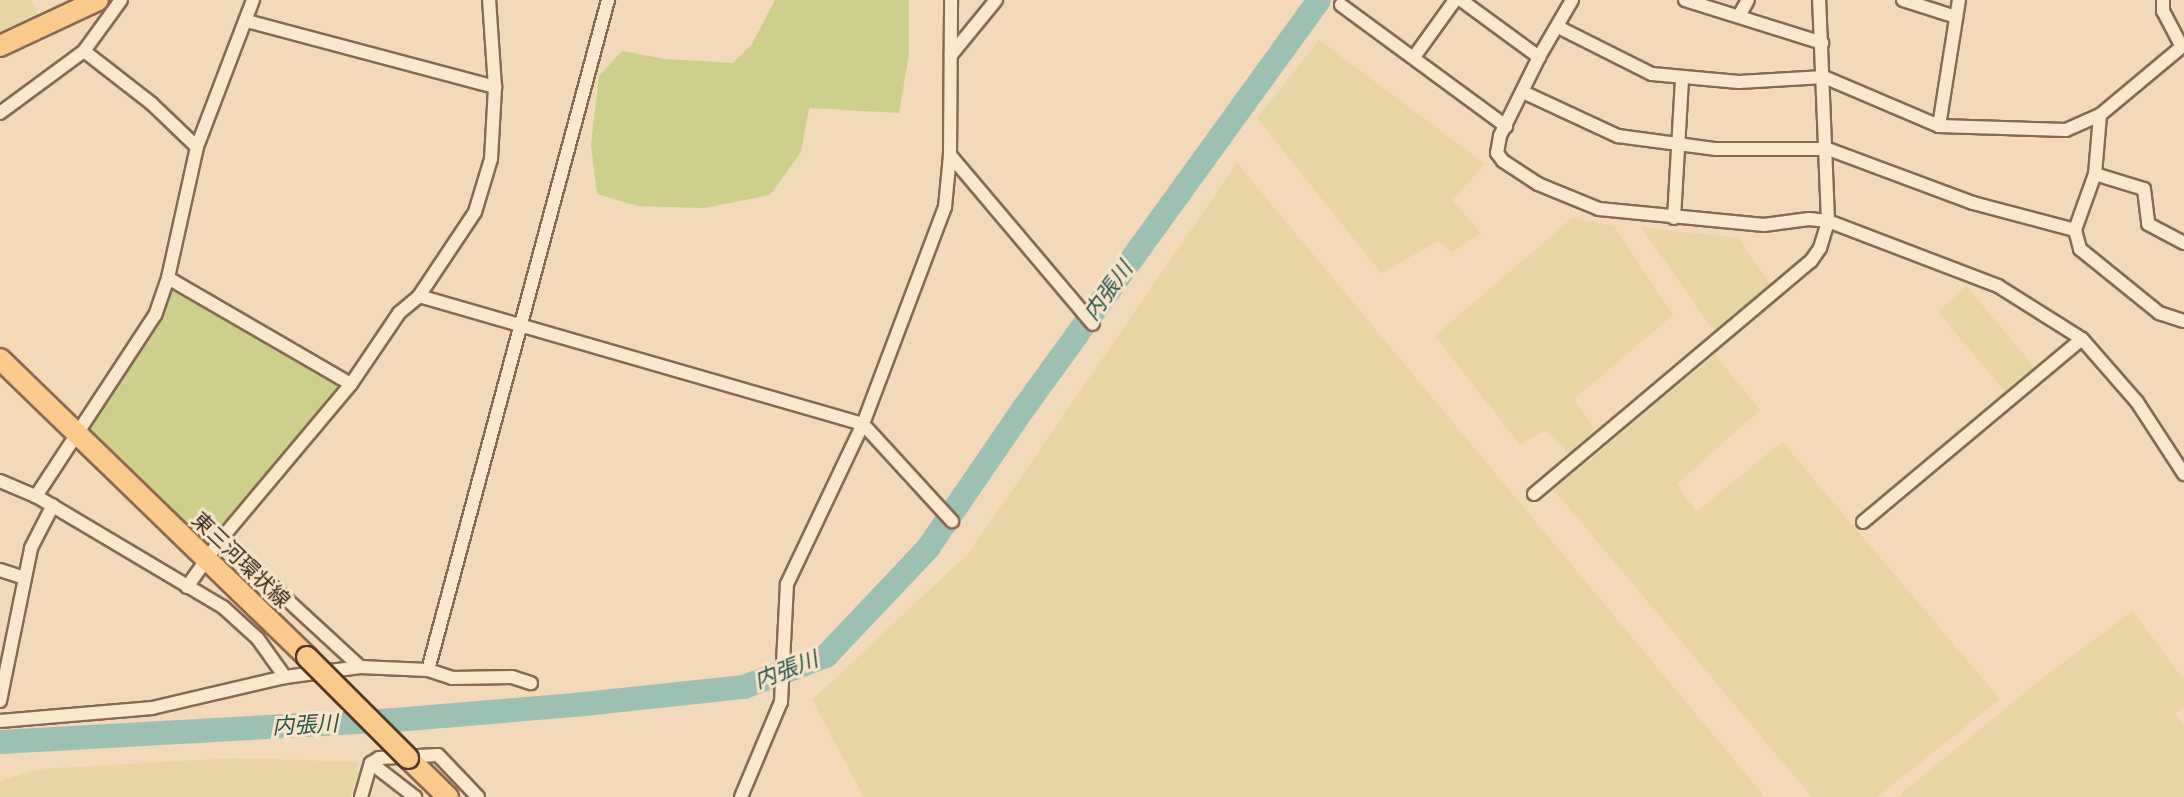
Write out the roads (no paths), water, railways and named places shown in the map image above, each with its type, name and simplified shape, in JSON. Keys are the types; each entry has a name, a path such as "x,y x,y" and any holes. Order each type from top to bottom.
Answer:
{"main road":[{"path":"0,46 98,0"},
{"name":"東三河環状線","path":"0,359 448,797"}],"street":[{"path":"0,114 84,51 121,0"},
{"path":"36,496 79,436 155,315 168,278 197,147 227,62 247,21 253,0"},
{"path":"187,586 205,558 351,384 399,313 419,296 475,212 491,159 495,87 489,0"},
{"path":"428,670 608,0"},
{"path":"741,797 783,692 787,585 863,424 945,207 950,155 951,0"},
{"path":"951,55 996,0"},
{"path":"1414,57 1455,0"},
{"path":"1461,0 1539,57"},
{"path":"1572,0 1539,57 1506,126 1497,153 1538,184 1599,209 1764,225 1809,219 1828,221 1998,286 2048,314 2082,339 2138,402 2184,474"},
{"path":"1685,0 1822,43"},
{"path":"1739,16 1748,0"},
{"path":"1534,494 1811,261 1823,242 1828,221 1828,149 1820,0"},
{"path":"1903,0 1956,16"},
{"path":"1939,126 1959,0"},
{"path":"1558,27 1652,74 1739,82 1824,77 1939,126 2066,130 2100,115 2183,46 2163,11 2163,0"},
{"path":"1341,5 1506,126"},
{"path":"247,21 495,87"},
{"path":"84,51 152,104 197,147"},
{"path":"1674,218 1682,78"},
{"path":"1523,92 1617,136 1716,149 1828,149 1974,203 2075,230"},
{"path":"2100,115 2096,174 2075,230 2080,249 2158,313 2184,321"},
{"path":"950,155 1038,255 1064,291 1093,324"},
{"path":"2096,174 2144,189 2148,224 2184,243"},
{"path":"168,278 351,384"},
{"path":"419,296 863,424 921,484 952,521"},
{"path":"1863,522 2082,339"},
{"path":"0,481 53,505 223,607 258,639 285,677"},
{"path":"0,701 4,656 31,549 53,505"},
{"path":"221,539 360,667"},
{"path":"0,570 24,578"},
{"path":"0,721 152,708 285,677 360,667 428,670 452,678 512,677 531,683"},
{"path":"361,797 371,763 379,758 438,755 478,797"},
{"path":"371,763 415,797"}],"waterway":[{"name":"内張川","path":"0,742 395,720 575,705 744,687 826,656 928,548 1024,408 1319,0"}]}
